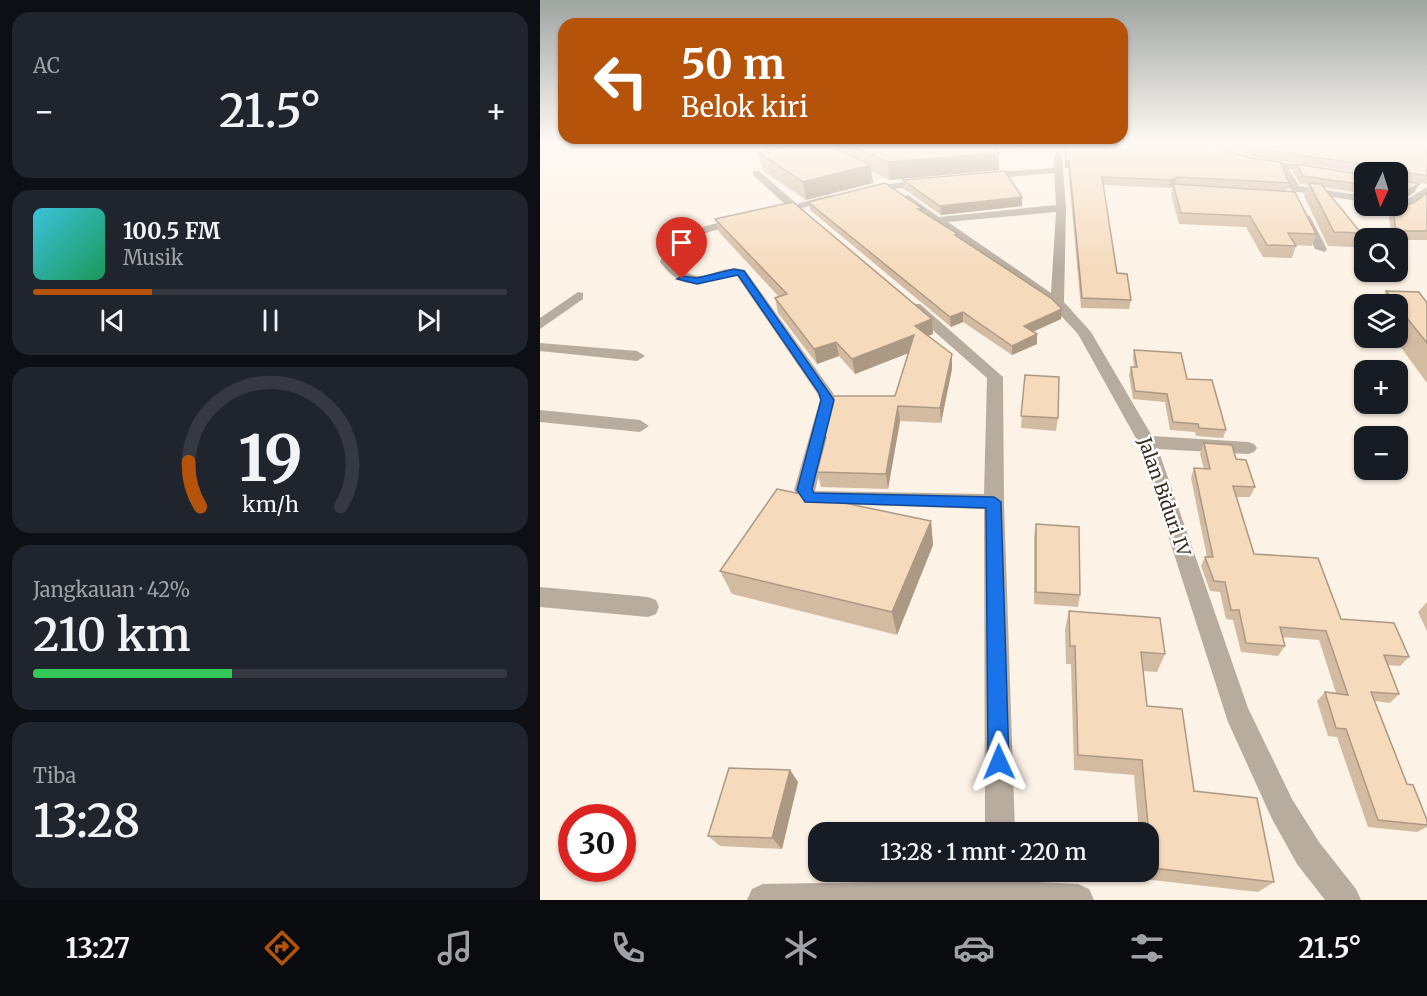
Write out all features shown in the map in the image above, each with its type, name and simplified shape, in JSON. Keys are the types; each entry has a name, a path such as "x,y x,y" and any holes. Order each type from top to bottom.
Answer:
{"street":[{"path":"771,186 811,221"},
{"path":"884,186 756,217 682,240 671,249 666,261 682,279 697,281 734,272 741,273 825,393 828,400 804,490 810,498 994,502"},
{"name":"Jalan Biduri IV","path":"889,186 1057,303 1084,332 1147,442 1237,712 1282,809 1308,853 1345,900"},
{"path":"1057,303 1060,186"},
{"path":"1287,186 1288,192 1354,198"},
{"path":"1410,204 1424,189"},
{"path":"938,220 1061,208"},
{"path":"1301,208 1321,249"},
{"path":"900,295 995,377 994,502 1000,822"},
{"path":"540,325 578,296"},
{"path":"540,347 637,356"},
{"path":"540,416 640,426"},
{"path":"1147,442 1248,448"},
{"path":"540,597 648,607"},
{"path":"763,900 1001,889 1078,900"}],"building":[{"path":"873,186 889,186 923,209 918,209 958,234 955,235 1051,298 1062,309 1024,326 1037,334 1012,346 963,312 950,317 808,202"},
{"path":"912,186 1015,186 1022,197 940,206"},
{"path":"1071,186 1103,186 1117,273 1127,274 1131,300 1082,298"},
{"path":"1174,186 1295,192 1316,234 1288,233 1296,246 1267,245 1250,216 1181,213"},
{"path":"1311,186 1323,186 1357,228 1354,228 1354,233 1334,232"},
{"path":"1427,193 1427,231 1408,231 1408,228 1396,228 1394,216 1408,216 1408,204"},
{"path":"793,202 932,319 915,326 952,354 940,408 898,406 886,474 817,472 826,437 822,436 834,396 895,396 914,335 852,359 836,342 814,349 775,298 787,294 715,219"},
{"path":"1386,291 1419,292 1427,303 1427,343 1408,319 1408,294 1388,294"},
{"path":"1134,350 1181,353 1187,379 1212,380 1226,430 1199,428 1198,424 1173,422 1167,394 1135,391 1131,367 1137,367"},
{"path":"1025,375 1059,377 1058,418 1021,416"},
{"path":"1204,443 1232,445 1236,459 1246,460 1255,487 1233,486 1254,554 1318,558 1341,619 1394,623 1409,657 1384,655 1399,694 1371,692 1407,784 1413,785 1427,825 1378,820 1346,729 1336,728 1325,692 1348,695 1326,631 1280,627 1285,646 1246,643 1239,610 1231,610 1225,582 1214,581 1205,557 1213,557 1194,468 1210,469"},
{"path":"777,489 931,521 892,612 720,571"},
{"path":"1036,524 1079,527 1080,595 1036,592"},
{"path":"1069,611 1160,618 1165,654 1141,652 1147,706 1182,709 1194,791 1257,798 1274,882 1159,869 1159,822 1148,822 1142,760 1078,755 1075,646 1070,646"},
{"path":"729,768 790,770 772,838 708,836"}],"route":[{"path":"682,279 697,281 738,271 741,273 825,393 828,400 804,490 810,498 994,502 999,762"}]}
